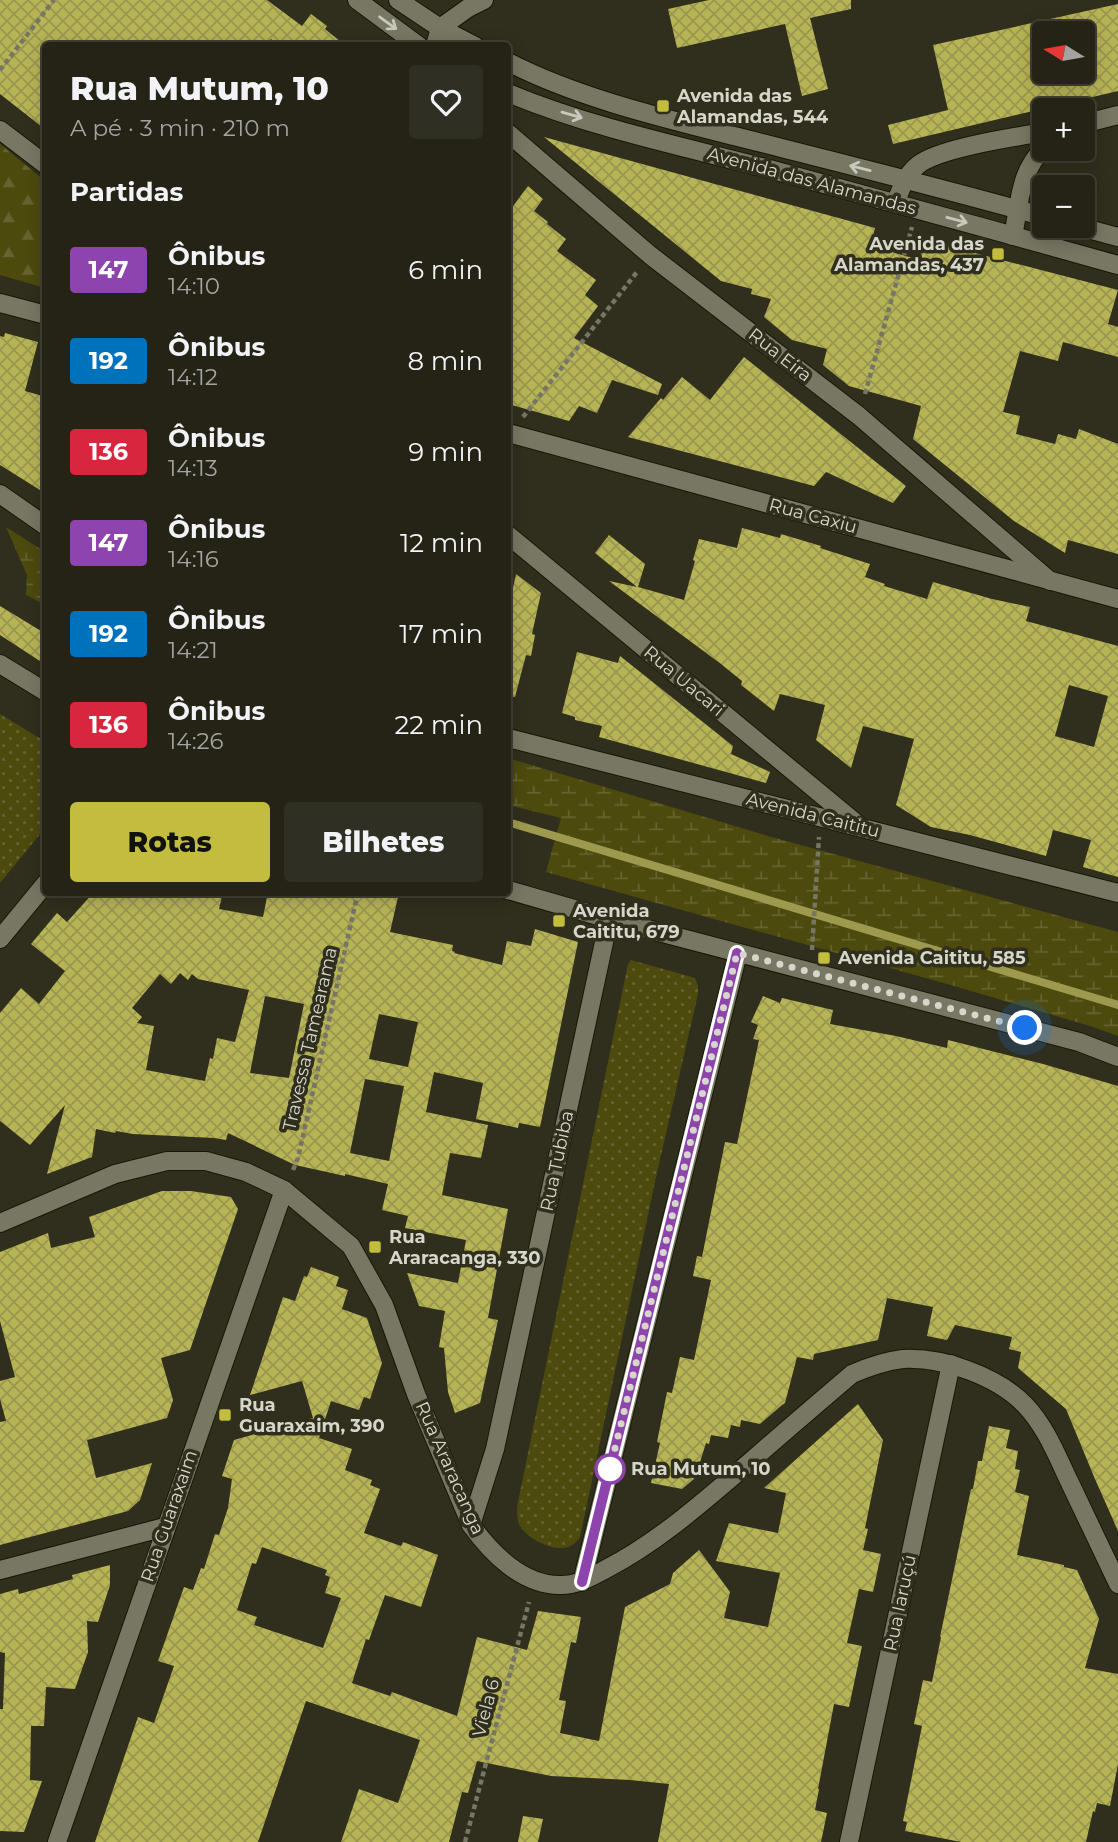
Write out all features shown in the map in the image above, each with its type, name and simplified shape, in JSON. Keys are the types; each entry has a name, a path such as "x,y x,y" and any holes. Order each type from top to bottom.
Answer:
{"street":[{"path":"357,0 414,42"},
{"path":"398,0 440,28 467,42"},
{"path":"436,42 440,28 484,0"},
{"name":"Avenida das Alamandas","path":"511,64 573,90 657,116 1032,213"},
{"name":"Avenida das Alamandas","path":"511,94 543,107 645,136 895,202 1118,265"},
{"path":"1095,121 1118,116"},
{"path":"0,130 42,162"},
{"path":"895,202 905,179 919,164 945,153 1032,135"},
{"name":"Rua Eira","path":"511,136 650,255 859,416 1051,581"},
{"path":"1013,236 1021,191 1032,160"},
{"path":"1095,231 1118,237"},
{"path":"0,303 42,314"},
{"name":"Rua Caxiu","path":"511,435 1118,599"},
{"path":"0,494 42,523"},
{"name":"Rua Uacari","path":"511,537 860,827"},
{"path":"0,664 42,690"},
{"name":"Avenida Caititu","path":"511,739 1118,892"},
{"path":"0,939 42,888"},
{"path":"511,891 608,919 1079,1042 1118,1056"},
{"name":"Rua Tubiba","path":"471,1525 495,1449 608,919"},
{"path":"582,1582 737,953"},
{"name":"Rua Araracanga","path":"0,1223 115,1174 167,1161 206,1161 246,1172 284,1190 351,1246 384,1305 416,1394 471,1525 484,1542 510,1566 535,1580 560,1585 582,1582 629,1557 682,1520 852,1374 870,1366 902,1359 951,1364 991,1380 1024,1404 1048,1437 1118,1584"},
{"name":"Rua Guaraxaim","path":"57,1842 284,1190"},
{"name":"Rua Iaruçú","path":"849,1842 951,1364"},
{"path":"0,1570 165,1527"}],"path":[{"path":"0,70 54,0"},
{"path":"859,416 917,209"},
{"path":"511,431 650,255"},
{"path":"813,943 820,817"},
{"name":"Travessa Tamearama","path":"284,1190 298,1158 357,896"},
{"name":"Viela 6","path":"465,1842 535,1580"}],"green space":[{"path":"0,144 42,179 42,287 0,275"},
{"path":"6,527 42,550 42,603 26,595 27,575"},
{"path":"0,714 42,740 42,832 0,883"},
{"path":"511,759 768,836 1118,932 1118,1036 954,986 546,872 561,818 511,806"},
{"path":"631,960 695,978 698,994 656,1177 580,1537 570,1546 556,1548 538,1541 522,1529 517,1518 517,1507 628,964"}],"building":[{"path":"0,0 267,0 302,26 311,14 327,26 325,29 341,42 274,42 271,39 269,42 42,42 42,127 0,94"},
{"path":"709,0 851,0 851,9 810,18 828,89 802,96 785,24 677,48 668,9"},
{"path":"1118,4 1118,91 1088,98 1032,98 1032,111 893,144 888,125 948,110 933,45 1032,23 1032,84 1096,84 1096,21 1041,21"},
{"path":"544,137 875,228 871,246 923,261 917,238 1118,290 1108,324 1118,327 1118,357 1063,342 1058,361 1020,351 1003,412 1020,416 1016,434 1055,444 1058,434 1076,439 1079,429 1118,444 1118,554 1068,540 1065,553 1014,521 913,439 921,406 849,386 823,365 827,349 792,340 764,317 771,299 751,294 752,289 721,281"},
{"path":"528,186 543,199 534,211 566,239 557,251 596,280 585,295 598,306 574,338 662,384 658,395 612,380 597,413 579,406 569,421 511,405 511,209"},
{"path":"5,333 38,342 25,391 42,396 40,490 0,465 0,336 4,337"},
{"path":"744,357 906,486 893,503 826,472 814,486 628,437 682,377 710,400"},
{"path":"742,528 780,538 781,534 870,564 865,577 885,584 884,586 927,599 933,582 1030,607 1026,621 1118,646 1118,877 1083,867 1091,840 1053,830 1046,856 931,827 896,805 914,739 863,726 851,768 816,740 825,705 780,694 774,711 741,685 742,681 721,664 609,581 637,587 595,553 609,535 645,564 638,587 684,600 699,539 737,548","holes":["1069,685 1108,696 1094,747 1055,736"]},
{"path":"516,574 541,593 532,634 535,635 531,656 526,655 515,697 511,696 511,597"},
{"path":"0,606 42,632 42,662 0,635"},
{"path":"577,652 618,663 620,656 733,746 731,754 770,772 766,783 599,737 602,726 575,720 575,717 562,713"},
{"path":"90,896 222,896 219,909 263,917 267,896 395,896 398,897 390,932 453,945 454,953 502,965 507,941 531,946 535,929 578,942 540,1127 519,1123 518,1128 476,1119 483,1083 434,1072 426,1112 488,1125 481,1158 450,1153 442,1195 508,1209 488,1318 498,1320 480,1403 455,1413 448,1392 444,1348 439,1347 445,1311 419,1306 407,1273 458,1283 466,1240 405,1228 408,1216 382,1210 388,1184 295,1165 228,1133 226,1140 115,1133 96,1129 92,1157 47,1174 65,1105 30,1145 0,1121 0,1013 21,988 39,1004 65,971 31,944 57,913 67,922","holes":["180,973 188,980 192,974 198,979 249,990 235,1042 217,1038 205,1081 146,1070 154,1026 137,1023 142,1017 132,1008 160,974 171,984","265,996 304,1004 289,1078 250,1073","379,1014 418,1022 408,1067 369,1059","365,1079 404,1086 389,1161 350,1153"]},
{"path":"763,996 780,1003 782,998 833,1010 830,1024 947,1048 948,1040 1118,1086 1118,1531 1066,1409 1018,1368 1021,1352 1009,1349 1012,1337 955,1325 947,1340 927,1336 933,1307 887,1298 878,1340 814,1354 813,1360 797,1357 785,1403 760,1424 741,1420 740,1427 731,1425 728,1438 711,1435 695,1478 682,1489 651,1483 667,1392 672,1393 680,1357 694,1360 711,1280 693,1276 697,1256 702,1257 725,1142 737,1144 759,1040 753,1039 758,1025 751,1022"},
{"path":"162,1191 191,1191 231,1197 238,1209 190,1350 161,1358 173,1400 167,1418 87,1440 96,1478 152,1463 140,1500 128,1511 0,1545 0,1422 6,1421 0,1399 0,1381 15,1377 0,1321 0,1252 48,1233 51,1248 95,1237 89,1217"},
{"path":"311,1267 339,1277 336,1286 348,1290 342,1309 367,1318 382,1363 370,1399 364,1397 359,1410 331,1401 319,1438 352,1449 345,1470 372,1480 370,1485 380,1489 364,1533 401,1546 403,1542 438,1555 421,1607 385,1595 369,1640 366,1639 352,1683 390,1696 392,1692 457,1716 477,1637 527,1650 538,1611 581,1617 576,1643 571,1642 559,1700 566,1701 560,1733 599,1741 625,1607 670,1584 673,1573 699,1550 730,1592 724,1618 768,1627 780,1573 716,1561 729,1523 778,1533 786,1493 764,1488 858,1404 883,1440 863,1550 881,1554 873,1592 859,1589 847,1643 862,1646 849,1707 834,1704 815,1810 827,1813 821,1842 658,1842 669,1784 551,1776 477,1761 468,1793 462,1792 449,1842 341,1842 359,1789 398,1803 420,1740 306,1701 258,1842 95,1842 138,1717 154,1723 174,1666 158,1661 184,1587 193,1590 201,1568 204,1569 215,1534 219,1535 228,1508 232,1479 222,1476 234,1440 313,1418 302,1381 250,1395 283,1297 295,1301 304,1276 307,1277","holes":["262,1547 327,1570 325,1575 330,1577 325,1593 341,1598 323,1648 254,1625 257,1617 237,1610 252,1563 256,1564"]},
{"path":"989,1426 1010,1430 1006,1448 1018,1451 1015,1469 1020,1470 1015,1492 1029,1496 1017,1555 1077,1570 1099,1619 1085,1668 1118,1674 1118,1764 1110,1806 1097,1803 1086,1842 961,1842 905,1831 907,1822 903,1821 922,1726 914,1724 923,1680 932,1682 971,1489 978,1461 982,1461"},
{"path":"110,1565 110,1585 98,1622 87,1621 88,1652 75,1689 46,1687 44,1726 31,1726 30,1780 42,1781 24,1832 0,1831 0,1709 3,1709 5,1653 0,1652 0,1594 18,1589 19,1594 73,1579 72,1575"},
{"path":"523,1816 543,1819 538,1842 518,1842"}],"waterway":[{"path":"511,823 1118,1005"}],"bus line":[{"name":"147","path":"582,1582 737,953"}],"place":[{"name":"Avenida das Alamandas, 544","path":"663,106"},
{"name":"Avenida das Alamandas, 437","path":"998,254"},
{"name":"Avenida Caititu, 679","path":"559,921"},
{"name":"Avenida Caititu, 585","path":"824,958"},
{"name":"Rua Araracanga, 330","path":"375,1247"},
{"name":"Rua Guaraxaim, 390","path":"225,1415"},
{"name":"Rua Mutum, 10","path":"610,1469"}],"route":[{"path":"610,1469 608,1477 737,953 1025,1028"}]}
